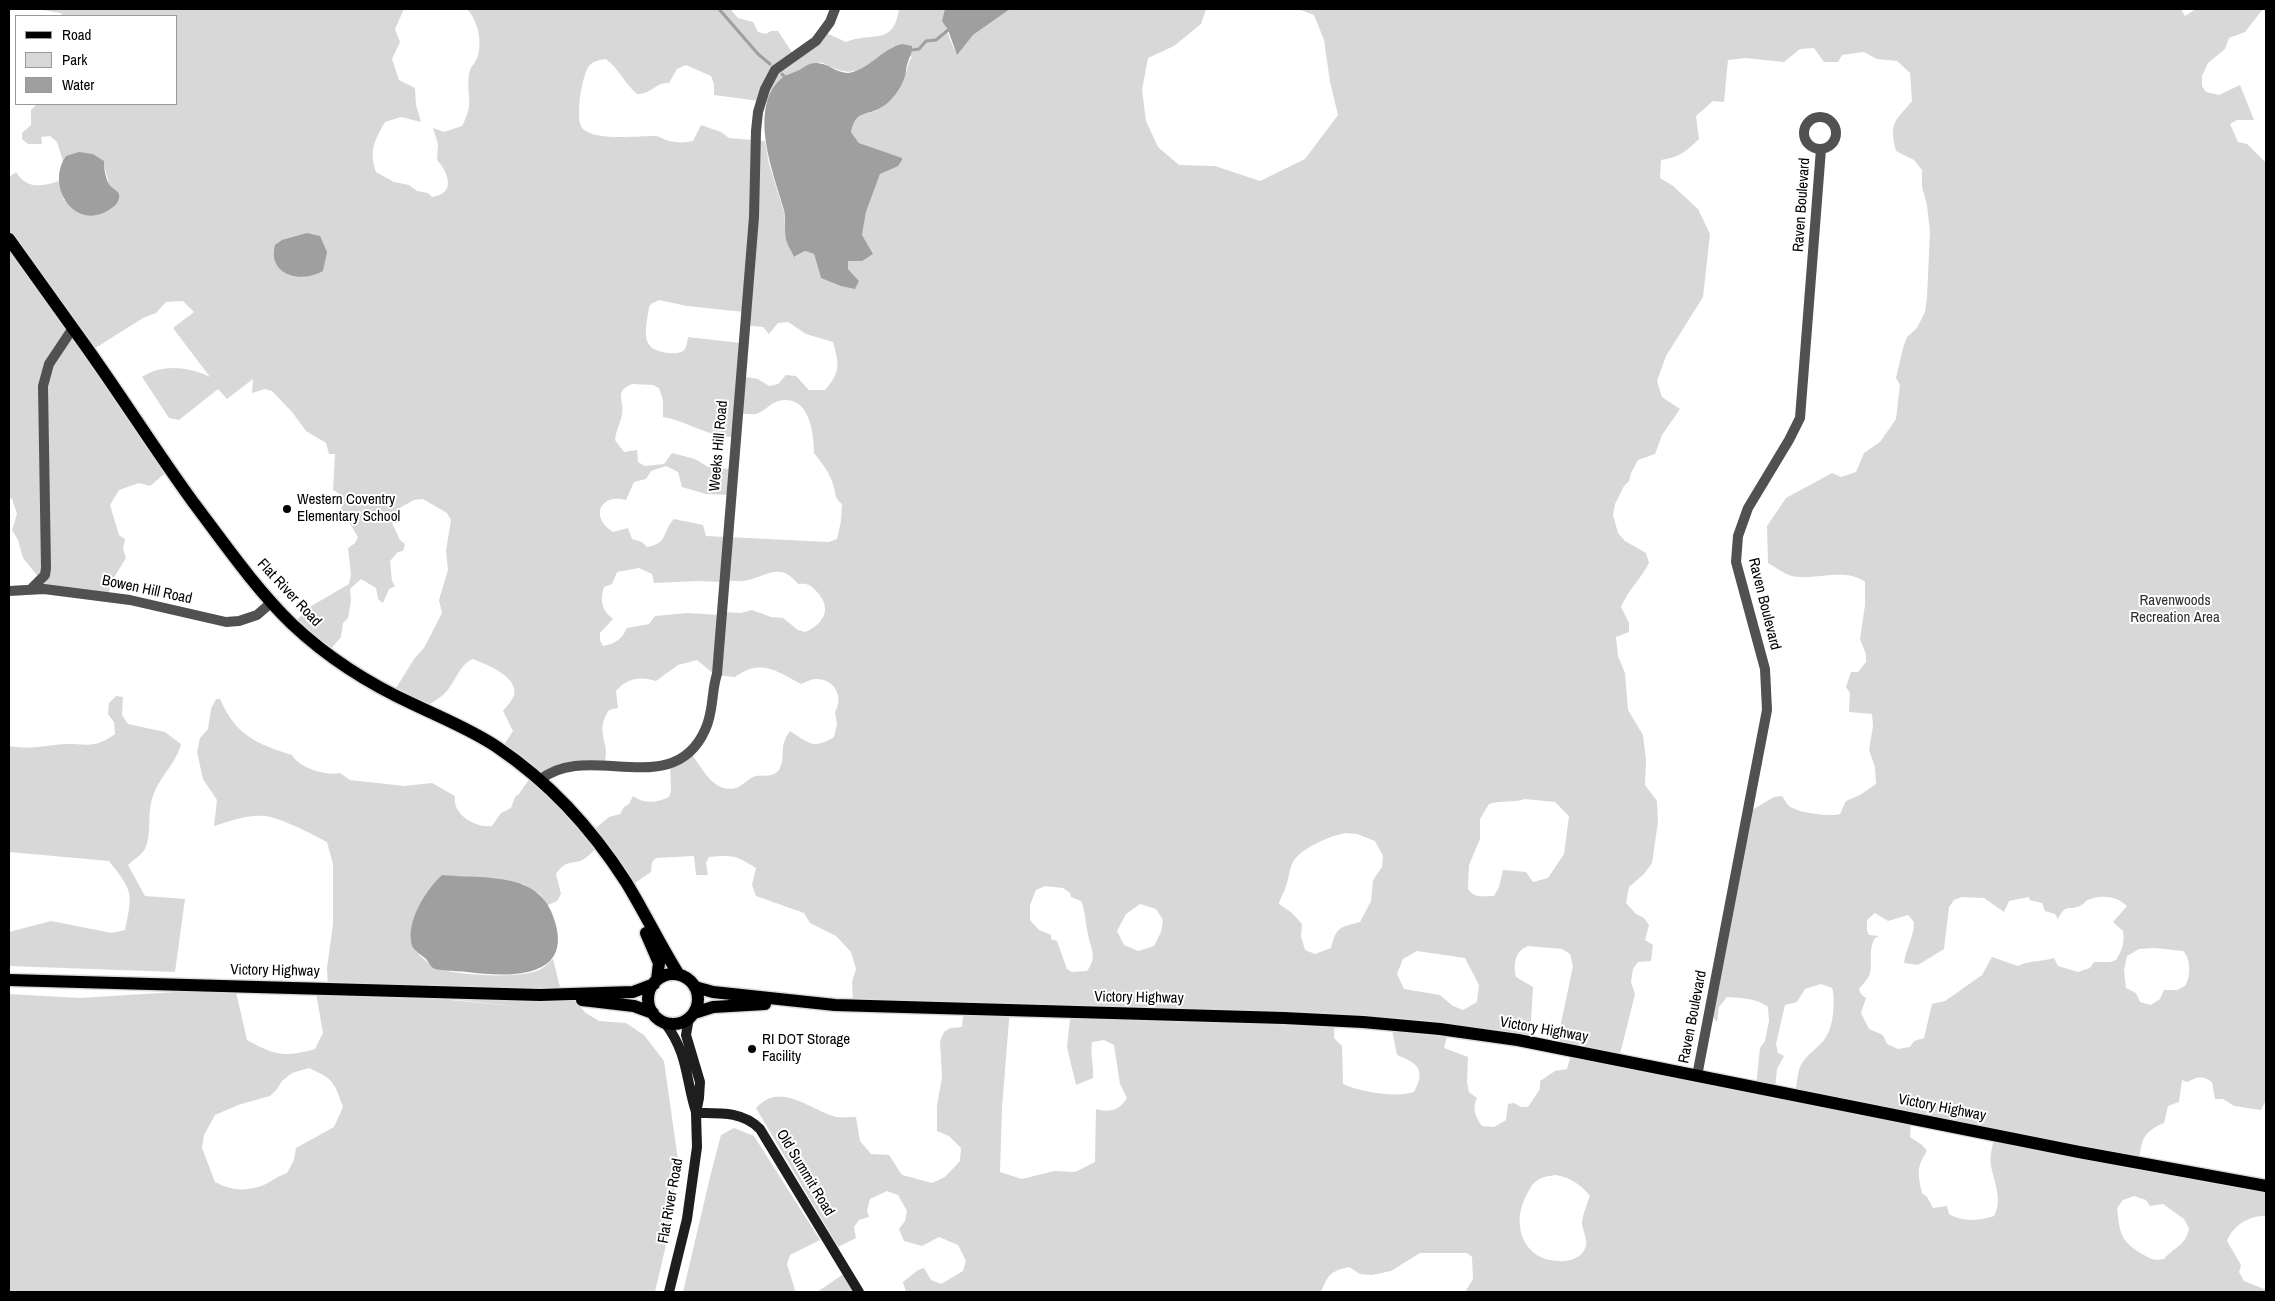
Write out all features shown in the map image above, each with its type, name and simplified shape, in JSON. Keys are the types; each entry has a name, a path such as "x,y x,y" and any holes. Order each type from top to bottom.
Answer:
{"main road":[{"name":"Flat River Road","path":"9,239 73,328 159,456 220,538 292,624 337,661 387,691 485,740 516,760 540,780 578,817 626,882 679,975"},
{"name":"Flat River Road","path":"626,882 658,963 655,982"},
{"path":"668,975 679,975 695,987 698,1005 692,1016 682,1023 665,1023 653,1013 649,999 655,982 668,975"},
{"name":"Victory Highway","path":"9,980 540,995 633,992 655,982"},
{"name":"Victory Highway","path":"695,987 713,992 805,1003"},
{"name":"Victory Highway","path":"540,995 634,1006 653,1013"},
{"name":"Victory Highway","path":"692,1016 713,1007 805,1003 1303,1019 1440,1029 1518,1040 2079,1152 2266,1186"},
{"name":"Flat River Road","path":"669,1292 691,1195 696,1147 696,1113 700,1098 700,1082 686,1035 692,1016"},
{"name":"Flat River Road","path":"665,1023 676,1040 687,1068 691,1098 696,1113"},
{"name":"Old Summit Road","path":"696,1113 736,1115 747,1119 760,1129 859,1292"}],"street":[{"name":"Weeks Hill Road","path":"540,780 566,768 578,766 634,768 664,766 675,762 694,749 706,729 714,699 717,674 754,217 758,112 765,89 775,70 816,41 830,22 835,9"},
{"name":"Raven Boulevard","path":"1697,1076 1767,710 1765,669 1736,562 1738,536 1748,508 1800,418 1821,150"},
{"path":"31,589 45,575 46,568 43,386 49,364 73,328"},
{"name":"Bowen Hill Road","path":"9,591 31,589 77,592 130,600 226,622 239,621 257,615 272,602"}],"green space":[{"name":"Ravenwoods Recreation Area","path":"37,9 404,9 395,29 400,42 392,59 399,80 415,88 416,105 421,122 401,117 385,122 375,141 373,152 374,165 376,172 394,182 409,185 417,191 428,193 432,197 445,192 448,182 445,171 437,160 438,144 433,128 444,132 462,126 468,111 469,74 478,56 480,44 474,19 467,9 730,9 738,18 753,22 758,32 766,34 771,31 778,31 793,54 824,32 846,42 880,36 892,29 899,9 945,9 948,32 957,54 973,35 1010,9 1206,9 1201,24 1174,46 1148,58 1142,90 1146,121 1158,147 1179,165 1215,166 1260,181 1305,159 1338,115 1330,82 1324,40 1314,15 1298,9 2181,9 2185,16 2196,9 2263,9 2245,32 2229,38 2225,49 2208,63 2202,76 2202,86 2206,92 2219,95 2240,85 2254,120 2237,120 2230,124 2238,142 2247,144 2266,163 2266,1100 2261,1110 2234,1106 2223,1099 2215,1099 2212,1082 2205,1078 2187,1082 2182,1080 2179,1102 2168,1106 2164,1123 2151,1130 2144,1138 2139,1161 2266,1186 2266,1216 2254,1217 2243,1222 2233,1230 2227,1241 2241,1265 2239,1272 2244,1281 2264,1289 2266,1288 2266,1292 1465,1292 1473,1279 1472,1257 1467,1253 1420,1253 1391,1271 1372,1275 1360,1274 1349,1267 1337,1270 1328,1277 1321,1292 906,1292 903,1282 918,1270 924,1268 931,1280 941,1284 963,1271 966,1261 958,1245 939,1237 922,1246 904,1241 899,1229 905,1221 907,1211 898,1195 887,1191 870,1199 867,1210 869,1217 859,1220 854,1227 856,1238 838,1247 756,1108 765,1100 785,1097 795,1099 836,1117 856,1117 860,1141 871,1154 889,1155 902,1175 932,1183 945,1177 960,1161 961,1148 949,1136 937,1131 937,1106 942,1077 940,1041 944,1032 950,1028 962,1027 964,1007 853,1003 852,982 856,969 851,952 836,936 810,923 804,913 756,896 752,885 756,868 738,858 729,856 709,857 706,863 708,875 696,875 694,856 656,858 652,862 651,872 632,885 600,845 584,859 567,864 560,869 556,874 561,894 557,901 548,905 540,894 523,884 442,875 420,910 411,931 411,940 413,948 434,967 458,973 520,974 541,969 553,959 560,987 586,1013 599,1021 626,1023 644,1035 664,1061 678,1160 669,1232 655,1292 9,1292 9,994 80,998 176,992 236,992 247,1040 279,1054 295,1054 315,1049 323,1033 315,987 523,1007 328,986 327,968 333,924 333,864 327,842 288,823 265,816 246,817 214,826 217,800 203,779 197,752 200,738 208,729 211,709 216,699 220,699 233,722 249,737 268,747 292,755 300,764 313,770 334,774 340,773 350,780 404,786 432,783 455,796 457,809 461,814 466,819 479,825 492,826 501,813 511,808 515,797 532,775 502,748 513,731 503,711 514,695 512,682 507,677 473,659 460,670 451,686 443,695 423,708 393,693 414,659 424,648 442,613 439,600 448,570 446,551 451,520 447,513 423,499 414,500 401,507 392,523 400,540 405,544 403,551 398,552 390,561 392,581 395,586 389,589 383,603 378,599 376,588 361,579 350,589 351,600 348,618 343,623 341,637 329,651 293,623 313,605 349,584 351,574 348,548 355,543 358,537 341,509 344,500 340,494 333,490 335,454 329,454 326,443 306,431 292,412 272,391 265,389 252,393 253,379 227,399 218,389 179,420 169,418 142,377 159,370 176,368 194,371 210,377 173,328 194,312 183,301 166,302 156,313 143,318 89,352 169,470 150,486 139,483 119,490 110,505 119,535 125,539 123,549 126,558 113,579 108,595 35,589 39,578 23,558 18,540 12,530 17,514 12,499 9,497 9,177 16,172 20,178 35,185 47,185 59,181 64,200 118,192 109,184 103,161 93,154 66,156 63,161 57,142 50,136 41,137 42,144 28,144 22,139 22,133 31,125 31,110 36,105 178,105 178,15 63,15","holes":["894,46 912,57 904,78 882,107 859,116 853,124 851,132 859,143 901,158 880,174 866,212 862,235 848,261 848,269 859,281 821,278 814,254 805,251 795,257 786,240 784,212 769,164 765,141 729,138 721,132 701,125 693,141 680,142 669,141 657,136 618,137 597,135 589,133 580,124 580,98 586,71 589,66 599,60 606,59 611,63 637,94 647,92 660,84 669,83 677,69 686,65 711,76 714,84 714,95 767,102 774,87 784,76 821,62 844,71 860,69","1814,48 1824,62 1838,62 1842,55 1864,52 1877,59 1897,61 1910,73 1912,101 1897,119 1893,128 1893,134 1896,151 1914,160 1922,170 1922,187 1927,205 1930,232 1925,312 1917,328 1907,337 1903,348 1896,378 1900,385 1896,419 1880,442 1864,453 1856,472 1841,477 1832,473 1786,498 1767,526 1768,563 1783,572 1800,577 1849,575 1865,582 1865,605 1860,639 1866,654 1866,662 1858,672 1851,672 1846,687 1850,693 1849,712 1872,714 1873,726 1869,750 1875,767 1876,784 1860,795 1846,801 1840,814 1836,815 1822,815 1800,811 1789,806 1782,796 1774,797 1752,810 1711,1015 1717,1022 1719,1007 1727,997 1754,1000 1768,1007 1769,1021 1765,1041 1760,1048 1756,1086 1619,1058 1635,994 1631,982 1633,969 1638,962 1651,961 1653,945 1645,940 1649,925 1644,918 1636,914 1626,903 1629,887 1644,874 1652,863 1658,822 1657,801 1645,785 1646,760 1643,735 1628,710 1625,673 1618,656 1616,637 1629,632 1629,623 1621,607 1649,563 1646,553 1625,541 1618,533 1613,515 1615,504 1624,486 1629,481 1638,460 1655,454 1662,435 1680,409 1662,397 1657,381 1666,356 1703,297 1710,234 1698,209 1673,186 1660,178 1661,160 1672,158 1682,153 1699,139 1696,116 1713,101 1724,102 1728,60 1746,58 1784,62 1800,49","659,300 687,306 744,312 744,325 763,327 769,334 778,323 788,322 806,334 833,342 837,356 836,373 825,390 809,390 796,376 786,375 778,384 769,386 758,379 741,376 740,343 688,337 683,351 675,353 660,352 650,346 646,337 649,307","632,384 653,385 659,388 663,400 663,417 706,432 733,437 736,413 756,414 776,402 787,400 795,402 807,415 813,434 814,453 827,472 833,484 836,497 842,504 837,539 829,542 706,536 703,525 674,519 662,540 647,547 642,542 632,539 628,528 613,532 606,526 600,514 604,503 609,500 626,500 634,482 646,479 651,471 666,466 678,472 682,487 706,494 728,495 729,469 708,467 695,459 672,453 664,464 645,466 638,462 637,450 624,452 615,440 623,410 621,397 623,390","639,568 652,574 654,583 741,581 778,572 791,577 798,584 807,584 813,588 822,599 825,610 824,616 817,625 805,632 798,630 783,618 771,617 752,610 741,613 721,612 719,615 688,613 655,616 649,624 627,628 618,640 603,646 600,640 600,633 613,619 606,612 602,604 604,587 612,584 617,572","697,660 715,675 735,677 744,671 761,667 776,671 801,684 814,679 823,680 833,685 838,695 838,706 835,712 837,724 834,737 816,744 807,742 790,731 784,742 782,763 778,771 772,775 753,777 741,786 728,789 721,787 709,778 690,752 670,764 671,791 669,797 650,802 633,796 620,814 609,817 592,831 540,780 579,766 605,766 606,750 603,724 609,710 618,708 616,691 625,683 634,679 656,681 678,665","1520,800 1555,802 1569,816 1564,854 1548,878 1533,882 1526,872 1503,870 1499,887 1494,896 1476,896 1468,889 1469,865 1480,839 1480,819 1489,804","1346,833 1357,834 1375,841 1383,856 1382,867 1373,880 1371,901 1360,922 1340,929 1335,936 1331,948 1315,954 1305,950 1301,936 1302,924 1292,913 1279,904 1295,858 1308,848","1045,886 1063,888 1070,893 1071,897 1081,901 1093,956 1091,966 1087,971 1072,972 1067,969 1057,941 1051,939 1051,935 1039,930 1030,920 1030,905 1036,890","1962,897 1984,898 2004,912 2009,901 2029,897 2030,900 2042,903 2045,911 2055,914 2058,919 2065,909 2080,906 2086,901 2097,897 2113,898 2127,906 2113,922 2123,931 2124,935 2120,953 2116,960 2094,962 2090,968 2078,972 2058,966 2054,958 2018,966 1992,957 1982,975 1945,1001 1932,1004 1924,1038 1914,1041 1910,1047 1898,1049 1887,1044 1883,1035 1869,1029 1861,1013 1866,998 1859,989 1869,976 1871,948 1875,938 1879,936 1869,935 1867,920 1875,913 1888,921 1908,915 1914,922 1914,927 1904,963 1918,965 1944,949 1949,907 1954,900","1140,904 1156,909 1163,920 1161,932 1154,946 1138,951 1124,945 1117,931 1126,914","1528,946 1562,949 1570,954 1573,966 1556,1047 1572,1051 1567,1069 1555,1071 1540,1081 1540,1089 1528,1107 1521,1107 1514,1103 1508,1104 1506,1120 1494,1127 1482,1126 1475,1112 1477,1098 1469,1092 1467,1082 1468,1057 1444,1048 1449,1029 1530,1038 1533,987 1516,977 1515,967 1520,951","2155,948 2183,951 2188,958 2188,978 2185,986 2177,990 2164,990 2160,999 2151,1005 2140,1002 2136,993 2126,988 2124,970 2127,956 2139,949","1417,951 1465,958 1479,985 1477,1002 1463,1010 1453,1006 1440,995 1404,989 1397,974 1403,959","1821,984 1832,988 1834,1006 1828,1033 1802,1063 1798,1073 1795,1094 1775,1089 1777,1069 1784,1056 1778,1053 1776,1044 1785,1005 1797,1002 1805,989","1010,1008 1071,1011 1067,1047 1076,1085 1093,1078 1092,1042 1104,1040 1114,1045 1120,1084 1127,1098 1114,1110 1096,1109 1095,1162 1075,1172 1054,1171 1022,1179 1000,1172 1002,1108","1335,1021 1391,1025 1397,1055 1415,1064 1419,1073 1418,1084 1414,1092 1406,1094 1368,1092 1343,1084 1342,1046 1334,1038","309,1068 328,1078 335,1086 343,1107 334,1127 296,1148 294,1160 287,1173 266,1184 253,1188 233,1189 215,1182 202,1148 204,1135 215,1115 238,1105 270,1096 282,1081 292,1073","1911,1118 1995,1134 1990,1158 1998,1197 1997,1210 1994,1216 1977,1220 1966,1219 1949,1214 1947,1206 1933,1208 1927,1197 1922,1193 1919,1176 1921,1162 1927,1151 1910,1137","1556,1175 1571,1180 1583,1188 1590,1196 1582,1222 1586,1241 1585,1248 1578,1257 1572,1260 1559,1261 1537,1255 1530,1249 1521,1231 1521,1209 1530,1188 1540,1179","2134,1196 2146,1200 2150,1206 2163,1204 2184,1219 2189,1228 2185,1239 2164,1259 2155,1260 2150,1258 2129,1245 2125,1240 2120,1230 2117,1208 2123,1200"]},
{"path":"116,696 123,697 122,715 128,724 165,732 181,744 175,758 158,784 152,799 145,849 128,865 145,896 185,899 175,972 9,966 9,932 51,921 112,933 125,930 130,900 129,893 127,886 109,861 9,852 9,746 27,748 99,743 115,734 114,722 108,714 109,703"},
{"path":"734,1128 754,1136 820,1240 790,1255 787,1264 795,1290 799,1292 683,1292 721,1135"},
{"path":"845,1273 855,1292 817,1292"}],"water":[{"path":"945,9 1010,9 973,35 957,55 948,30 942,21"},
{"path":"902,44 912,46 912,49 904,80 899,89 882,107 859,117 853,125 851,132 859,143 902,158 902,160 898,166 880,174 866,212 862,235 873,254 862,261 848,261 848,269 859,281 855,289 841,286 821,278 814,254 805,251 794,257 787,242 784,210 766,141 764,123 766,105 772,90 783,77 808,65 816,63 842,72 853,72 866,66 889,49"},
{"path":"79,152 93,154 104,161 105,172 110,186 118,192 119,196 118,202 109,210 96,215 85,215 74,210 66,202 61,192 60,168 66,156"},
{"path":"307,233 320,236 327,252 323,271 305,277 288,274 281,270 276,264 274,255 275,245 282,240"},
{"path":"442,875 504,880 519,883 532,889 543,898 551,911 558,933 556,950 549,962 537,969 503,975 433,968 412,946 411,927 418,907"}],"waterway":[{"path":"719,9 758,54 770,64"},
{"path":"912,50 919,49 926,41 936,40 948,30"}],"place":[{"name":"Western Coventry Elementary School","path":"287,509"},
{"name":"RI DOT Storage Facility","path":"752,1049"}]}
